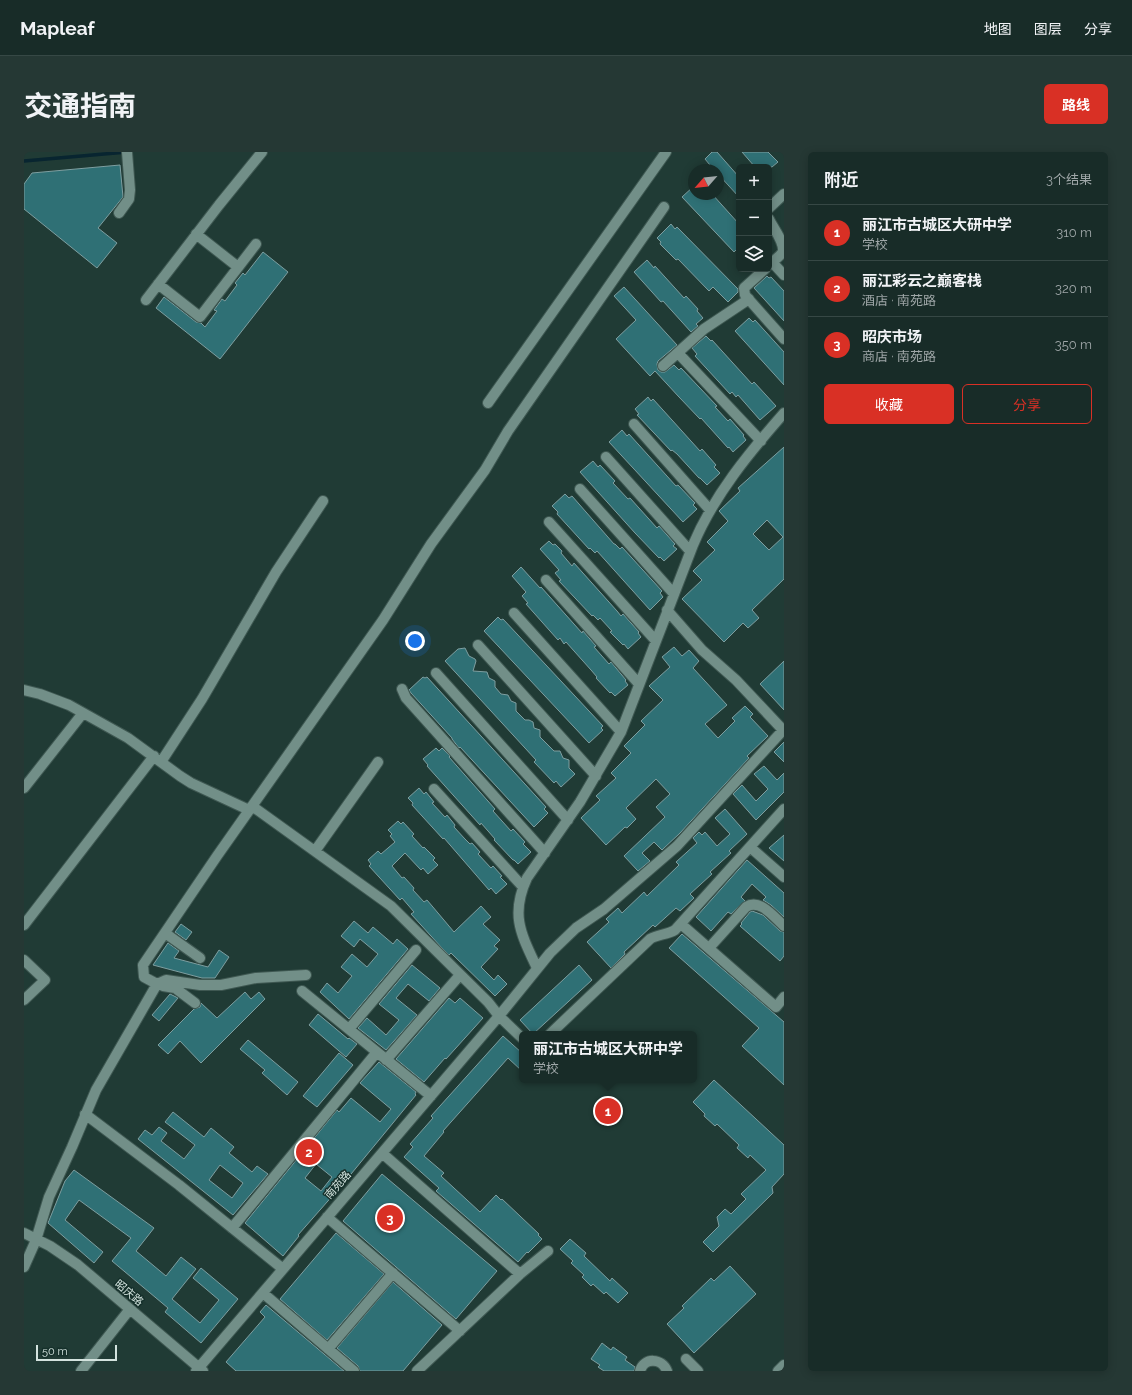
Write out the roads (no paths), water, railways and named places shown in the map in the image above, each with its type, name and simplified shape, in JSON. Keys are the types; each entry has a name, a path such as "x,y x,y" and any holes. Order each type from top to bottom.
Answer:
{"street":[{"path":"119,213 128,199 130,190 127,152"},
{"path":"146,300 196,234 262,152"},
{"path":"488,403 666,152"},
{"path":"772,205 784,194"},
{"path":"195,1003 175,988 157,984 144,977 143,966 251,808 383,620 431,544 485,470 508,431 664,207"},
{"path":"772,225 781,237 784,246 783,252 772,262"},
{"path":"196,234 238,267"},
{"path":"158,284 200,316 256,244"},
{"path":"772,267 784,275"},
{"path":"761,272 744,288 745,295 784,338"},
{"path":"663,366 704,329 749,299"},
{"path":"678,353 761,441"},
{"path":"537,968 519,925 518,906 527,878 568,820 622,732 690,551 710,510 723,489 784,413"},
{"path":"634,424 710,510"},
{"path":"606,457 690,551"},
{"path":"580,489 674,594"},
{"path":"24,925 158,759 206,692 276,572 323,501"},
{"path":"549,522 656,641"},
{"path":"546,580 640,684"},
{"path":"667,610 702,650 736,680 783,729"},
{"path":"514,613 622,732"},
{"path":"478,645 596,776"},
{"path":"436,673 568,820"},
{"path":"24,690 57,700 83,713 128,738 191,783 251,808 315,851 391,906 488,1002 499,1016 519,1035"},
{"path":"402,690 406,698 545,853"},
{"path":"24,788 83,713"},
{"name":"南苑路","path":"199,1370 327,1217 499,1016 550,953 568,935 604,909 677,846 783,729"},
{"path":"315,851 378,762"},
{"path":"434,789 523,887"},
{"path":"553,1031 650,939 657,935 671,932 681,924 784,809"},
{"path":"750,847 784,877"},
{"path":"709,948 749,905 760,904 784,926"},
{"path":"681,924 776,1007 784,997"},
{"path":"165,933 200,958"},
{"path":"349,1029 416,950"},
{"path":"24,960 45,980 24,1000"},
{"path":"386,1060 460,974"},
{"path":"24,1267 36,1240 49,1197 96,1090 157,984 166,980 200,985 221,985 256,978 306,975"},
{"path":"302,991 431,1096"},
{"path":"232,1228 377,1052"},
{"path":"85,1114 178,1185 283,1269"},
{"path":"382,1153 520,1274"},
{"path":"327,1217 460,1331"},
{"name":"昭庆路","path":"24,1233 50,1246 78,1265 199,1370"},
{"path":"417,1371 520,1274 548,1251"},
{"path":"328,1349 393,1273"},
{"path":"263,1293 354,1371"},
{"path":"81,1371 130,1309"},
{"path":"686,1359 698,1371"},
{"path":"640,1371 647,1362 655,1361 664,1365 667,1371"},
{"path":"778,1371 784,1365"}],"waterway":[{"path":"24,161 127,152"}],"place":[{"name":"丽江市古城区大研中学","path":"608,1111"},
{"name":"丽江彩云之巅客栈","path":"309,1152"},
{"name":"昭庆市场","path":"390,1218"}]}
